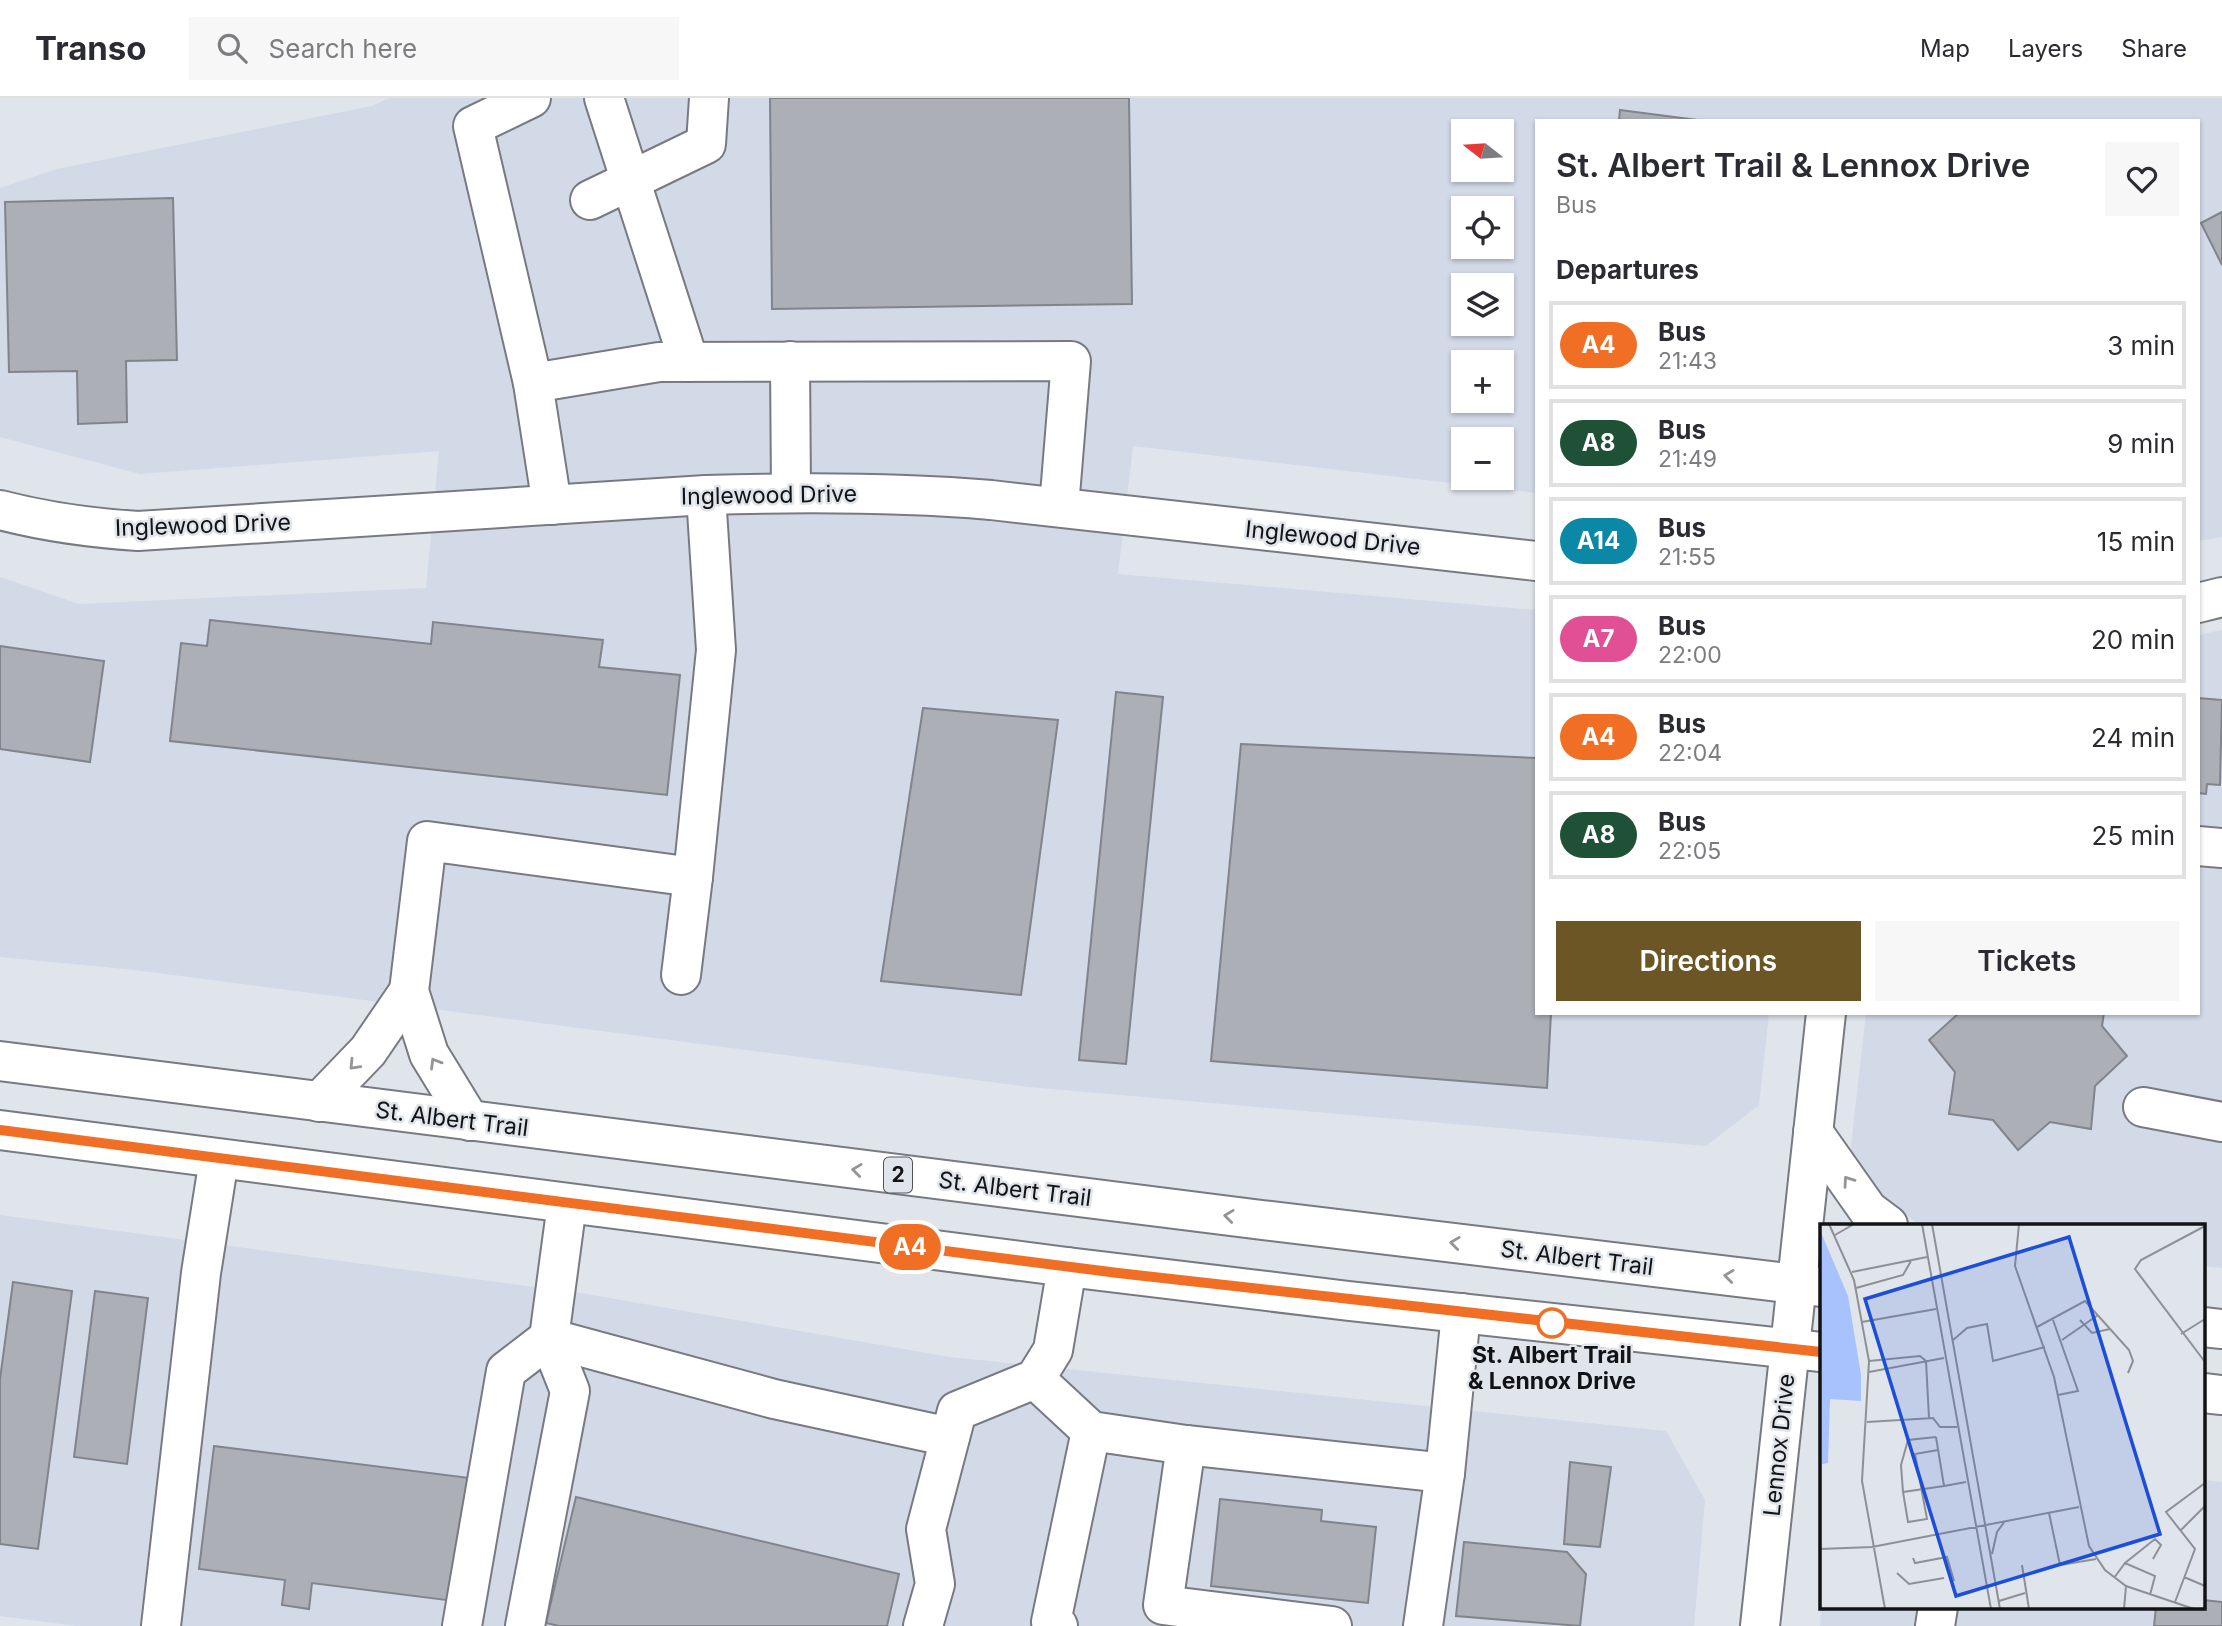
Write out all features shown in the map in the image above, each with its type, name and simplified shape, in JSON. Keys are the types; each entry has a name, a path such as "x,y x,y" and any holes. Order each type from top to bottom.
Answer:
{"main road":[{"path":"531,98 473,126 533,383 552,505"},
{"path":"604,98 689,362"},
{"path":"590,200 706,144 709,98"},
{"path":"790,361 791,492"},
{"path":"533,383 659,362 1071,361 1059,507"},
{"name":"Inglewood Drive","path":"0,510 38,520 90,528 138,531 706,495 791,492 929,495 1059,507 1535,561"},
{"path":"681,975 716,650 706,495"},
{"path":"2200,602 2222,597"},
{"path":"470,1121 429,1054 409,991 427,841 693,877"},
{"path":"2200,846 2222,848"},
{"path":"319,1102 368,1051 409,991"},
{"name":"Lennox Drive","path":"1760,1626 1805,1350 1813,1132 1826,1015"},
{"name":"St. Albert Trail","path":"0,1061 1809,1285"},
{"path":"2143,1107 2222,1122"},
{"path":"0,1130 1067,1267 1805,1350"},
{"path":"1813,1132 1868,1210 1887,1224"},
{"path":"161,1626 201,1273 219,1159"},
{"path":"525,1626 570,1391 549,1338 567,1204"},
{"path":"923,1626 935,1584 926,1529 957,1411 1035,1379 1053,1350 1067,1267"},
{"path":"1423,1626 1445,1473 1461,1313"},
{"path":"2204,1327 2222,1329"},
{"path":"549,1338 774,1399 950,1437"},
{"path":"462,1626 506,1371 549,1338"},
{"path":"1035,1379 1091,1431 1186,1445 1445,1473"},
{"path":"2204,1393 2222,1395"},
{"path":"1058,1626 1051,1622 1091,1431"},
{"path":"1186,1445 1162,1616 1332,1626"},
{"path":"1935,1626 1938,1608"}],"shaded area":[{"path":"390,98 2222,98 2222,537 2200,541 2200,119 1535,119 1535,493 1510,490 1514,490 1514,427 1451,427 1451,483 1133,446 1118,574 1535,610 1535,1015 1769,1015 1759,1105 1706,1146 1029,1087 135,970 0,957 0,577 79,604 426,588 439,451 140,474 0,437 0,188 57,169 372,106"},
{"path":"2222,630 2222,1268 2204,1266 2204,1224 1918,1224 1871,1187 1850,1155 1866,1015 2200,1015 2200,635"},
{"path":"0,1215 586,1294 950,1357 1666,1431 1705,1500 1694,1626 77,1626 0,1616"},
{"path":"2204,1480 2222,1482 2222,1626 1820,1626 1821,1608 2204,1608"}],"building":[{"path":"770,98 1129,98 1132,304 772,309"},
{"path":"1620,110 1690,119 1619,119"},
{"path":"173,198 177,360 126,361 127,422 78,424 77,371 9,372 5,202"},
{"path":"2222,212 2222,265 2201,223"},
{"path":"210,620 431,644 433,622 603,640 599,667 680,675 667,795 170,741 181,643 207,646"},
{"path":"0,646 104,661 90,762 0,749"},
{"path":"1116,692 1163,697 1126,1064 1079,1060"},
{"path":"2200,698 2222,700 2220,785 2207,784 2206,794 2200,793"},
{"path":"923,708 1058,720 1021,995 881,981"},
{"path":"1241,744 1535,758 1535,1015 1551,1015 1547,1088 1211,1061"},
{"path":"1957,1015 2104,1015 2102,1026 2127,1056 2095,1086 2091,1129 2050,1122 2018,1150 1993,1120 1949,1114 1955,1072 1929,1040"},
{"path":"13,1282 72,1291 38,1549 0,1544 0,1379"},
{"path":"95,1291 148,1298 127,1464 74,1457"},
{"path":"214,1446 470,1478 454,1601 312,1583 309,1609 282,1605 285,1580 199,1569"},
{"path":"1570,1462 1611,1467 1600,1547 1564,1544"},
{"path":"576,1497 899,1574 887,1626 559,1626 546,1623"},
{"path":"1220,1499 1322,1510 1321,1521 1376,1527 1368,1603 1211,1586"},
{"path":"1464,1542 1567,1552 1586,1574 1580,1626 1456,1616"},
{"path":"2204,1600 2222,1602 2222,1626 2154,1626 2156,1608 2204,1608"}],"bus line":[{"name":"A4","path":"0,1130 1118,1273 1820,1352"}],"place":[{"name":"St. Albert Trail & Lennox Drive","path":"1552,1323"}]}
